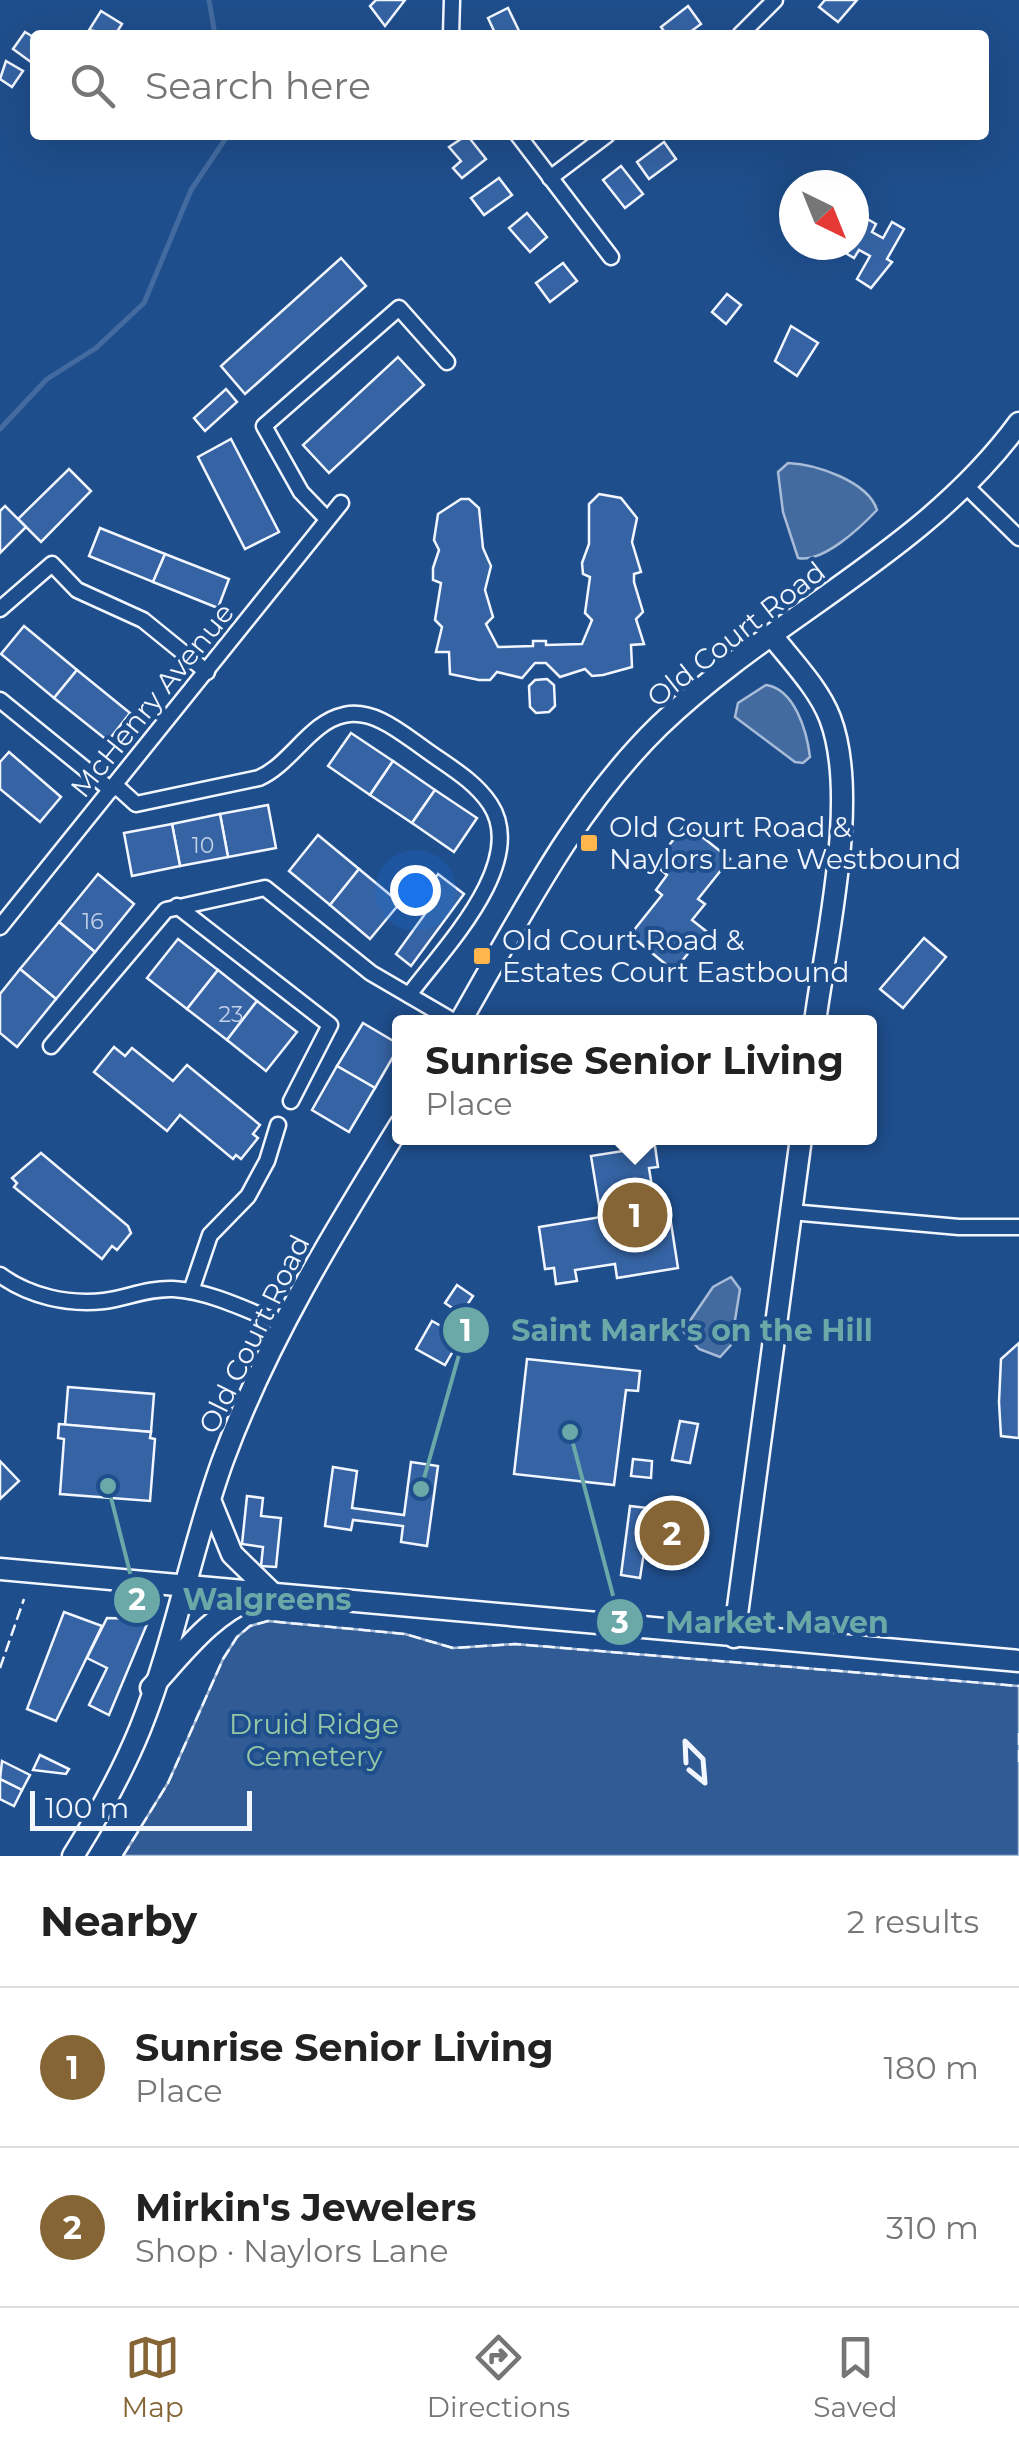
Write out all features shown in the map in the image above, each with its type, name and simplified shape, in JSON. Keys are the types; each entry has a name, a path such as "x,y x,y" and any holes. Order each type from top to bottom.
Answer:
{"main road":[{"name":"Old Court Road","path":"461,1015 550,866 604,786 660,725 898,545 966,485 1019,423"},
{"path":"773,636 830,716 840,752 842,800 816,1015"},
{"name":"Old Court Road","path":"72,1856 132,1748 240,1416 284,1325 392,1138"},
{"path":"734,1638 799,1145"},
{"path":"210,1500 232,1554 270,1594"},
{"path":"0,1569 1019,1661"},
{"path":"152,1688 218,1618 236,1604 270,1594"}],"street":[{"path":"450,30 452,0"},
{"path":"745,30 775,0"},
{"path":"522,140 612,257"},
{"path":"550,178 600,140"},
{"path":"326,519 302,492 264,426 398,308 448,362"},
{"path":"966,485 1019,538"},
{"name":"McHenry Avenue","path":"0,927 341,503"},
{"path":"0,609 52,564 77,590 143,620 207,672"},
{"path":"0,700 136,804 259,778 275,771 331,720 356,714 386,723 466,778 496,816 501,846 497,864 480,898 408,996"},
{"path":"51,1046 166,910 265,888 371,973 444,1015"},
{"path":"177,906 330,1025 292,1101"},
{"path":"191,1291 218,1222 248,1196 267,1160 278,1125"},
{"path":"791,1212 959,1227 1019,1226"},
{"path":"0,1274 35,1293 67,1301 104,1301 158,1289 191,1291 284,1325"}],"green space":[{"name":"Druid Ridge Cemetery","path":"268,1621 405,1634 453,1648 515,1644 1019,1686 1019,1856 123,1856 168,1783 223,1659 237,1637 250,1626"}],"shaded area":[{"path":"788,463 839,476 863,491 877,510 830,550 798,558 783,512 778,472"},
{"path":"766,685 785,694 798,713 810,757 803,763 795,762 735,717 738,703"},
{"path":"731,1277 740,1289 731,1345 720,1357 699,1349 683,1331 713,1287"}],"building":[{"path":"376,0 405,0 385,26 370,6"},
{"path":"825,0 857,0 838,22 819,7"},
{"path":"688,6 701,24 693,30 661,27"},
{"path":"508,8 519,30 494,30 488,18"},
{"path":"101,11 122,24 118,30 89,30"},
{"path":"25,32 30,35 30,61 13,49"},
{"path":"6,61 23,71 12,87 0,79"},
{"path":"460,140 471,140 486,159 462,178 453,168 461,161 449,147"},
{"path":"664,142 676,159 649,179 637,162"},
{"path":"621,166 643,194 625,208 603,180"},
{"path":"499,178 512,195 484,215 471,198"},
{"path":"527,213 547,237 530,252 509,228"},
{"path":"869,220 876,224 872,232 883,238 892,222 904,229 887,259 892,262 871,288 857,279 870,256"},
{"path":"341,258 366,286 245,394 221,366"},
{"path":"563,263 577,281 550,302 536,283"},
{"path":"727,294 741,305 726,324 712,312"},
{"path":"791,326 818,343 797,376 775,361"},
{"path":"398,357 424,385 329,473 303,445"},
{"path":"226,389 237,402 205,431 194,418"},
{"path":"231,439 279,532 245,549 198,457"},
{"path":"69,469 91,491 41,542 18,519"},
{"path":"599,494 621,498 637,518 632,542 641,572 634,574 634,582 643,612 636,619 644,644 631,645 632,667 592,676 585,669 560,677 546,663 535,663 522,678 497,672 490,680 450,674 449,652 436,652 442,627 435,620 441,583 433,580 439,550 434,540 438,514 461,499 469,499 479,508 483,548 491,566 485,590 493,617 486,624 498,647 533,646 533,641 546,641 546,645 582,644 592,620 585,613 590,577 583,574 582,563 589,544 589,504"},
{"path":"5,506 26,527 0,553 0,511"},
{"path":"100,528 165,554 153,582 89,556"},
{"path":"165,554 229,579 218,608 153,582"},
{"path":"24,626 77,670 54,698 1,654"},
{"path":"77,670 130,713 108,741 54,698"},
{"path":"547,679 554,685 555,706 549,712 536,713 530,707 529,686 535,680"},
{"path":"351,733 393,761 370,795 328,766"},
{"path":"9,752 61,797 40,822 0,789 0,762"},
{"path":"393,761 435,790 412,823 370,795"},
{"path":"435,790 477,818 454,852 412,823"},
{"path":"268,805 276,848 228,857 220,814"},
{"path":"220,814 228,857 180,866 172,824"},
{"path":"172,824 180,866 132,876 124,833"},
{"path":"686,824 730,859 698,899 705,904 692,920 706,931 674,971 630,935 662,895 656,890 667,875 654,864"},
{"path":"318,835 359,869 330,905 289,871"},
{"path":"359,869 400,903 370,939 330,905"},
{"path":"98,874 134,904 95,952 59,922"},
{"path":"438,874 464,894 411,966 396,954 430,907 420,899"},
{"path":"59,922 95,952 56,999 20,969"},
{"path":"924,938 946,957 903,1008 880,989"},
{"path":"178,939 218,970 187,1009 147,978"},
{"path":"20,969 56,999 17,1047 0,1033 0,994"},
{"path":"218,970 257,1001 227,1040 187,1009"},
{"path":"257,1001 297,1032 266,1071 227,1040"},
{"path":"363,1023 392,1040 392,1059 375,1088 337,1066"},
{"path":"114,1047 125,1056 132,1048 173,1081 187,1065 260,1125 253,1134 258,1138 241,1159 236,1155 233,1159 180,1115 167,1131 94,1072"},
{"path":"337,1066 375,1088 349,1132 312,1110"},
{"path":"655,1146 658,1167 649,1168 656,1212 669,1210 678,1268 617,1278 615,1264 575,1270 577,1281 556,1284 554,1268 545,1269 539,1227 601,1217 591,1156"},
{"path":"41,1153 128,1226 131,1233 117,1250 112,1246 102,1259 14,1187 17,1183 12,1178"},
{"path":"457,1285 473,1296 461,1314 445,1303"},
{"path":"432,1321 461,1337 445,1365 416,1349"},
{"path":"1019,1343 1019,1438 1001,1436 999,1402 1001,1359"},
{"path":"527,1359 640,1371 638,1391 626,1390 614,1485 514,1474"},
{"path":"68,1387 154,1394 151,1432 65,1425"},
{"path":"680,1421 698,1424 690,1463 672,1460"},
{"path":"59,1424 151,1432 150,1438 155,1439 150,1501 60,1494 64,1439 58,1438"},
{"path":"633,1459 652,1461 651,1478 631,1476"},
{"path":"0,1461 19,1481 0,1499"},
{"path":"411,1462 438,1466 427,1546 401,1542 403,1526 353,1520 351,1530 325,1526 333,1467 357,1471 352,1508 404,1515"},
{"path":"247,1496 263,1498 261,1516 281,1518 276,1567 261,1566 263,1547 242,1544"},
{"path":"630,1506 665,1510 659,1554 644,1552 640,1578 621,1575"},
{"path":"665,1510 685,1513 679,1557 659,1554"},
{"path":"685,1513 703,1515 697,1559 679,1557"},
{"path":"64,1612 102,1626 56,1721 27,1709"},
{"path":"107,1618 142,1619 147,1624 109,1715 89,1705 107,1668 87,1658"},
{"path":"40,1755 69,1769 66,1774 33,1770"},
{"path":"2,1761 30,1775 22,1790 0,1779"},
{"path":"0,1779 22,1790 14,1806 0,1799"}],"waterway":[{"path":"209,0 214,30"},
{"path":"0,429 47,379 96,348 144,303 191,190 225,140"}],"fence":[{"path":"0,1668 24,1599"},
{"path":"123,1856 168,1783 223,1659 237,1637 250,1626 268,1621 405,1634 453,1648 515,1644 1019,1686"},
{"path":"1019,1733 1019,1762"}],"wall":[{"path":"686,1763 685,1741 703,1759 705,1783 689,1770"}],"place":[{"name":"Old Court Road & Naylors Lane Westbound","path":"589,843"},
{"name":"Old Court Road & Estates Court Eastbound","path":"482,956"},
{"name":"Sunrise Senior Living","path":"635,1215"},
{"name":"Market Maven","path":"570,1432"},
{"name":"Walgreens","path":"108,1486"},
{"name":"Saint Mark's on the Hill","path":"421,1489"},
{"name":"Mirkin's Jewelers","path":"672,1533"}]}
